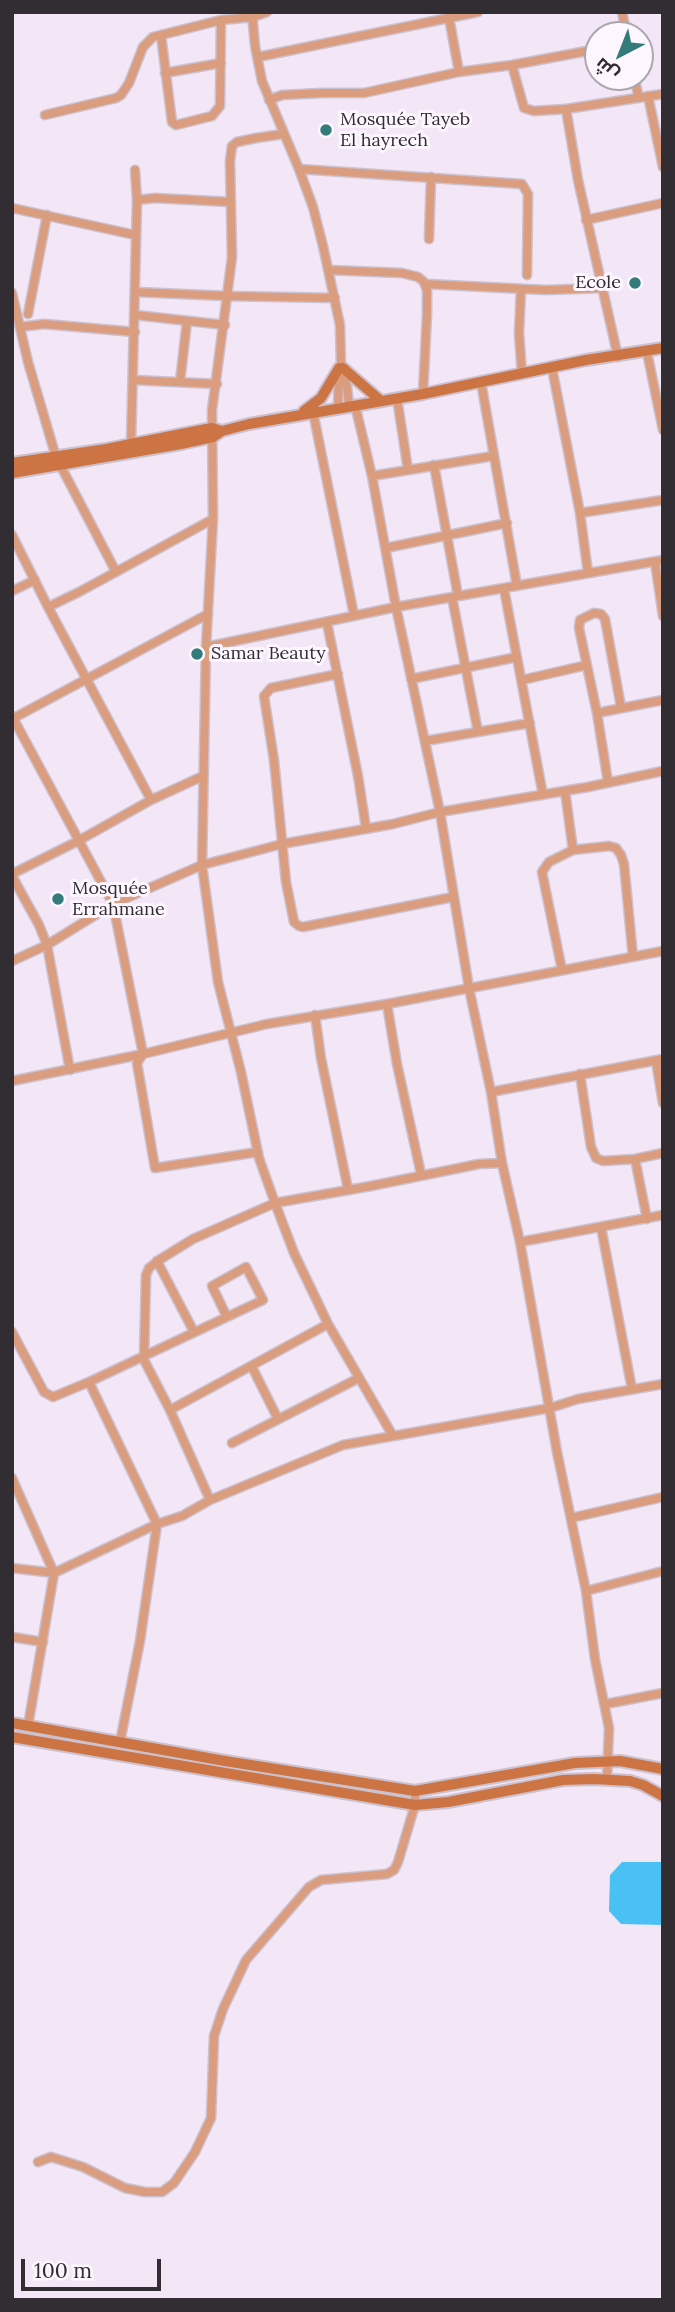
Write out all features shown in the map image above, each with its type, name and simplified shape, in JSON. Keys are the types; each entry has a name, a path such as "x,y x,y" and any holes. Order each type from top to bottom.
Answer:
{"main road":[{"path":"12,463 58,461 663,348"},
{"path":"287,419 316,404 341,367 380,401"},
{"path":"12,473 131,444 216,432"},
{"path":"12,1723 415,1791 575,1763 609,1760 663,1769"},
{"path":"12,1737 415,1805 448,1802 563,1780 630,1781 663,1796"}],"street":[{"path":"258,57 449,15 478,12"},
{"path":"45,115 121,95 129,83 142,47 148,40 221,20 264,13"},
{"path":"253,15 258,57 269,100 313,207 340,326 341,367 347,406 373,476 396,607 440,812 469,988 586,1591 595,1659 609,1728 607,1779"},
{"path":"449,15 459,72"},
{"path":"161,35 170,118 176,125 218,112 221,20"},
{"path":"269,100 282,95 364,93 410,81 584,52"},
{"path":"165,73 221,63"},
{"path":"513,65 524,108 534,111 566,109 663,94"},
{"path":"640,91 663,167"},
{"path":"566,109 586,220 618,357"},
{"path":"283,134 256,138 232,146 230,160 232,257 217,384 206,647 202,864 218,982 232,1032 258,1152 275,1203 294,1253 328,1324 393,1436"},
{"path":"299,169 522,184 528,194 527,275"},
{"path":"131,444 137,200 135,170"},
{"path":"429,239 431,177"},
{"path":"137,200 155,198 231,201"},
{"path":"586,220 663,202"},
{"path":"12,208 135,235"},
{"path":"28,314 47,215"},
{"path":"328,270 402,273 418,277 425,284 428,314 423,394"},
{"path":"425,284 522,289 602,288"},
{"path":"522,289 519,333 522,373"},
{"path":"135,292 335,298"},
{"path":"12,293 58,461 116,572"},
{"path":"16,310 44,324"},
{"path":"135,316 225,325"},
{"path":"180,382 187,321"},
{"path":"20,327 44,324 135,332"},
{"path":"647,352 663,430"},
{"path":"551,368 580,513 588,573"},
{"path":"133,380 217,384"},
{"path":"481,382 517,586"},
{"path":"397,398 408,470"},
{"path":"313,412 354,615"},
{"path":"373,476 493,456"},
{"path":"435,465 465,667 478,732"},
{"path":"580,513 663,500"},
{"path":"48,607 213,519"},
{"path":"386,548 507,523"},
{"path":"12,535 85,680 150,800"},
{"path":"206,647 396,607 659,561 663,616"},
{"path":"12,591 35,580"},
{"path":"504,590 543,795"},
{"path":"608,782 579,628 580,620 594,613 601,614 605,619 621,707"},
{"path":"208,614 13,718 113,904 143,1054 137,1063 155,1168 258,1152"},
{"path":"327,623 366,828"},
{"path":"411,679 517,657"},
{"path":"522,680 587,665"},
{"path":"338,674 271,688 264,696 294,922 299,926 453,897"},
{"path":"597,713 663,700"},
{"path":"425,741 530,723"},
{"path":"12,961 47,945 113,904 202,864 282,844 393,824 440,812 663,771"},
{"path":"70,1070 47,945 12,875 79,841 150,800 203,776"},
{"path":"565,791 573,850"},
{"path":"562,970 542,872 549,862 573,850 609,846 616,848 621,855 633,957"},
{"path":"12,1081 315,1015 387,1004 663,951"},
{"path":"387,1004 421,1174"},
{"path":"315,1015 321,1058 348,1189"},
{"path":"491,1092 659,1060 663,1103"},
{"path":"580,1074 591,1147 596,1158 603,1161 635,1159 663,1153"},
{"path":"635,1159 647,1219"},
{"path":"210,1500 144,1355 146,1275 149,1268 192,1239 275,1203 421,1174 479,1164 502,1163"},
{"path":"520,1242 663,1215"},
{"path":"601,1227 632,1389"},
{"path":"157,1261 194,1332"},
{"path":"12,1333 46,1395 53,1397 89,1382 144,1355 227,1317 263,1300 246,1267 212,1286 227,1317"},
{"path":"170,1410 328,1324"},
{"path":"252,1367 278,1419"},
{"path":"232,1443 359,1378"},
{"path":"89,1382 157,1524 140,1641 120,1742"},
{"path":"12,1568 54,1573 157,1524 182,1517 210,1500 343,1446 663,1384"},
{"path":"12,1478 54,1573 28,1726"},
{"path":"571,1518 663,1497"},
{"path":"586,1591 663,1570"},
{"path":"12,1637 43,1642"},
{"path":"606,1704 663,1693"},
{"path":"38,2162 51,2157 83,2167 125,2188 145,2192 162,2192 174,2183 195,2152 211,2118 214,2036 223,2009 246,1960 309,1887 321,1880 387,1874 394,1870 415,1805 415,1791"}],"water":[{"path":"622,1862 663,1862 663,1925 621,1924 609,1911 610,1875"}],"place":[{"name":"Mosquée Tayeb El hayrech","path":"326,130"},
{"name":"Ecole","path":"635,283"},
{"name":"Samar Beauty","path":"197,654"},
{"name":"Mosquée Errahmane","path":"58,899"}]}
